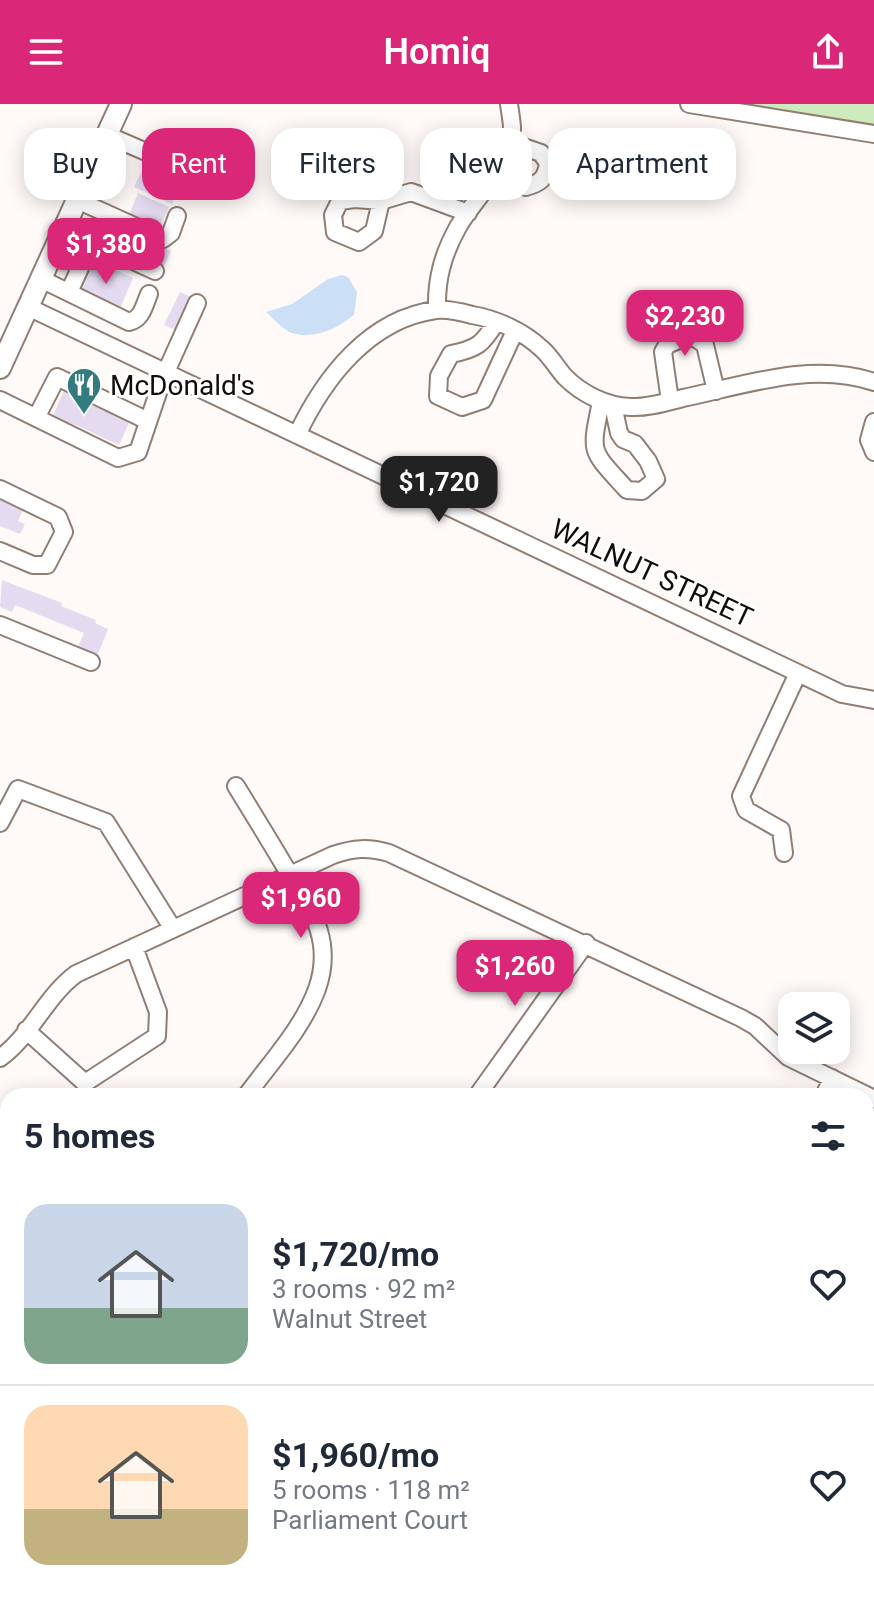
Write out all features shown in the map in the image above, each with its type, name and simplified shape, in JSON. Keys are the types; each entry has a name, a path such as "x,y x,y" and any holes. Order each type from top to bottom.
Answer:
{"main road":[{"path":"110,128 121,104"},
{"path":"0,368 77,200"}],"street":[{"path":"509,104 512,128"},
{"path":"689,104 874,134"},
{"path":"532,150 541,153 548,163 547,174 539,183 532,185"},
{"path":"381,201 411,192 468,213"},
{"path":"77,200 163,239 171,233 177,216"},
{"path":"437,310 436,284 443,258 459,225 477,200"},
{"path":"64,229 155,271"},
{"path":"54,251 79,264 69,292"},
{"path":"41,279 129,322 136,320 149,294"},
{"path":"0,400 118,458 138,452 165,372 197,303"},
{"name":"WALNUT STREET","path":"28,307 842,694 869,700"},
{"path":"297,435 310,408 328,382 371,336 403,319 437,310 472,315 515,331 542,349 566,378 607,403 632,407 805,372 874,382"},
{"path":"496,322 484,343 451,354 439,376 438,396 462,407 483,400 515,331"},
{"path":"670,401 663,352 667,345 681,339 694,337 705,345 716,391"},
{"path":"36,418 57,377 148,421"},
{"path":"607,403 619,433 623,439 635,444 648,461 656,479 642,491 627,490 595,452 593,436 607,403"},
{"path":"874,422 869,440 874,452"},
{"path":"0,489 58,517 64,532 47,565 33,565 0,551"},
{"path":"0,625 91,662"},
{"path":"784,853 781,830 746,810 741,796 798,673"},
{"path":"236,786 306,896 317,920 322,945 318,987 309,1006 252,1088"},
{"path":"0,823 18,789 106,822 173,929"},
{"path":"0,1058 60,986 76,974 333,855 355,848 372,848 586,943 741,1018 755,1026 788,1057 852,1088"},
{"path":"483,1088 586,943"},
{"path":"26,1030 85,1083 157,1036 158,1012 134,947"},
{"path":"828,1088 832,1078"}],"green space":[{"path":"704,104 874,104 874,132"}],"water":[{"path":"342,275 348,277 357,292 354,315 333,328 317,334 300,335 282,327 266,312 292,304 328,279"}],"building":[{"path":"142,170 142,191 134,187"},
{"path":"138,193 142,195 142,200 154,200 169,207 158,231 128,218"},
{"path":"112,223 171,251 163,268 104,240"},
{"path":"93,260 133,278 119,311 79,293"},
{"path":"180,292 193,298 178,331 164,325"},
{"name":"McDonald's","path":"65,388 87,403 88,400 92,402 91,405 110,411 129,423 119,445 76,425 52,418"},
{"path":"0,499 23,510 18,521 25,524 20,534 0,526"},
{"path":"2,580 62,603 61,606 96,620 95,623 108,629 95,662 75,654 84,633 15,605 12,612 0,607"}],"place":[{"name":"McDonald's","path":"84,416"}]}
